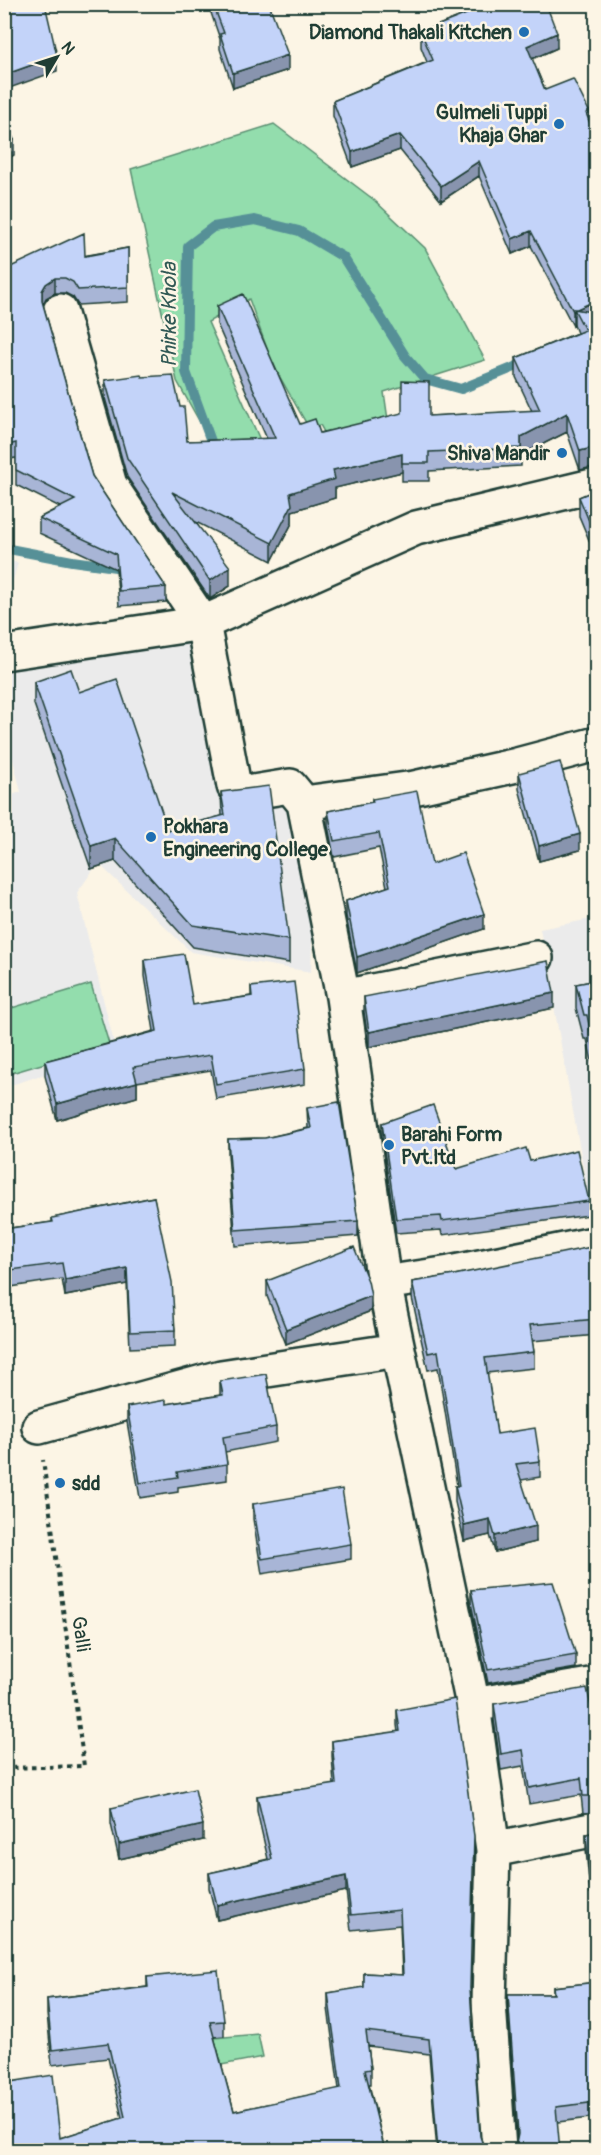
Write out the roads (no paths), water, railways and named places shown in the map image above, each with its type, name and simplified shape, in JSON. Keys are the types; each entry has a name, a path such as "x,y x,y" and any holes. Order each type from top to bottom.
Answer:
{"street":[{"path":"60,311 110,485 203,623 234,786 240,794 290,786 304,803 343,997 384,1283 473,1705 493,1850 489,2003 499,2151"},
{"path":"4,653 203,623 416,528 597,485"},
{"path":"304,803 414,788 597,744"},
{"path":"343,997 536,958"},
{"path":"384,1283 450,1274 589,1245"},
{"path":"39,1427 221,1377 398,1350"},
{"path":"473,1705 597,1684"},
{"path":"493,1850 597,1829"}],"waterway":[{"name":"Phirke Khola","path":"211,454 212,444 186,372 188,246 213,227 255,220 299,231 343,257 405,356 425,379 461,389 527,362"},
{"name":"Phirke Khola","path":"4,548 123,568"}],"place":[{"name":"Diamond Thakali Kitchen","path":"524,32"},
{"name":"Gulmeli Tuppi Khaja Ghar","path":"559,124"},
{"name":"Shiva Mandir","path":"562,453"},
{"name":"Pokhara Engineering College","path":"151,837"},
{"name":"Barahi Form Pvt.ltd","path":"389,1145"},
{"name":"sdd","path":"60,1483"}]}
